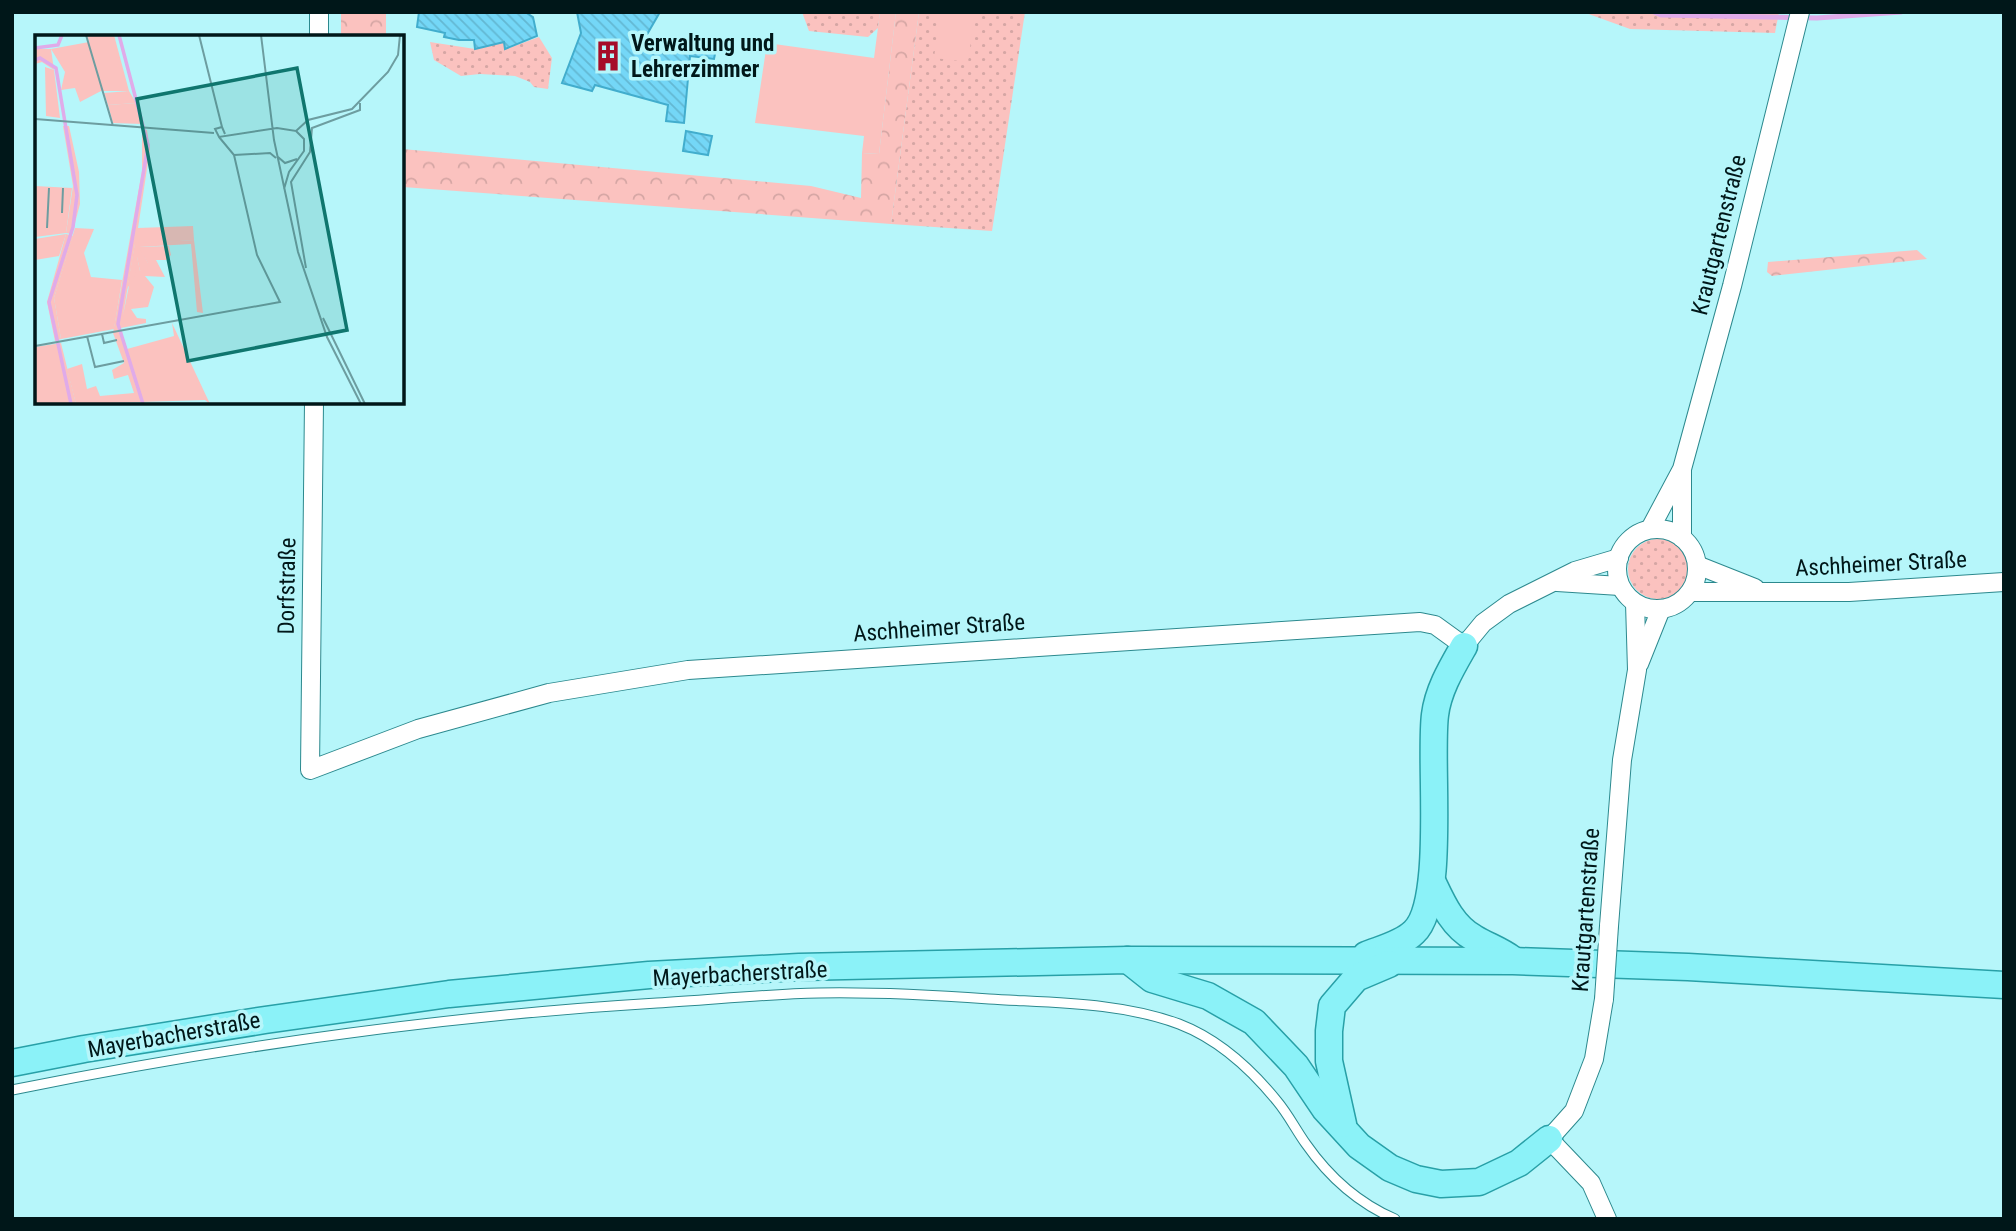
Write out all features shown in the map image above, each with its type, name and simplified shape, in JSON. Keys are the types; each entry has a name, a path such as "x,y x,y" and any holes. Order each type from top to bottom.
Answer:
{"main road":[{"path":"1354,960 1415,932 1426,912 1432,881 1435,714 1449,673 1464,646"},
{"path":"1432,881 1445,908 1458,926 1473,938 1497,948 1513,961"},
{"path":"1128,960 1152,979 1208,996 1254,1022 1296,1066 1325,1109 1359,1146 1390,1168 1416,1179 1441,1184 1479,1182 1519,1163 1549,1139"},
{"path":"12,1063 265,1020 449,994 585,980 799,967 1128,960 1513,961 1688,967 2004,985"},
{"path":"1344,1129 1329,1060 1332,1006 1356,978 1398,960"}],"street":[{"path":"319,12 319,35"},
{"name":"Krautgartenstraße","path":"1650,529 1682,469 1732,286 1798,21"},
{"name":"Dorfstraße","path":"310,770 314,404"},
{"name":"Krautgartenstraße","path":"1682,469 1682,538"},
{"path":"1661,609 1647,608 1635,603 1620,586 1617,567 1630,539 1650,529 1672,532 1690,545 1697,565 1695,584 1690,592"},
{"path":"1464,646 1483,623 1509,604 1575,571 1619,558"},
{"name":"Aschheimer Straße","path":"1697,565 1761,591"},
{"path":"1557,582 1620,586"},
{"name":"Aschheimer Straße","path":"1661,609 1682,600 1690,592 1849,592 2004,582"},
{"name":"Krautgartenstraße","path":"1549,1139 1574,1111 1594,1059 1604,999 1622,760 1637,670 1635,603"},
{"name":"Krautgartenstraße","path":"1637,670 1661,609"},
{"name":"Aschheimer Straße","path":"310,770 418,729 549,693 688,670 1420,622 1436,625 1464,646"},
{"path":"1549,1139 1591,1183 1607,1219"}],"lane":[{"name":"Mayerbacherstraße","path":"12,1090 261,1045 454,1019 567,1009 818,993 947,996 1090,1006 1134,1012 1183,1026 1246,1065 1280,1103 1326,1170 1344,1188 1374,1210 1395,1219"}],"green space":[{"path":"341,12 386,12 386,35 341,35"},
{"path":"802,12 880,12 878,28 868,37 809,31"},
{"path":"880,12 896,12 879,154 862,153 864,136 755,123 767,43 874,58"},
{"path":"896,12 919,12 891,224 404,187 404,149 811,186 861,198 862,153 879,154"},
{"path":"919,12 1025,12 992,231 891,224"},
{"path":"940,12 975,12 968,62 934,58"},
{"path":"1583,12 1779,12 1775,33 1630,29"},
{"path":"539,37 552,58 548,89 534,87 530,82 515,76 461,76 434,60 430,42 475,49 504,42 506,49"},
{"path":"1917,250 1927,259 1772,276 1767,272 1768,262"},
{"path":"1658,539 1675,544 1683,552 1688,569 1683,586 1675,594 1658,599 1641,594 1633,586 1628,569 1633,552 1641,544"}],"building":[{"path":"419,12 525,12 533,17 537,36 505,49 504,42 475,49 474,40 444,37 445,33 417,27"},
{"path":"577,12 660,12 645,38 717,44 714,59 690,56 684,123 666,121 668,105 595,85 592,91 562,83 581,33"},
{"path":"686,131 712,136 708,155 683,151"}],"waterway":[{"path":"1654,12 1661,15 1817,18 1901,12"}],"place":[{"name":"Verwaltung und Lehrerzimmer","path":"608,56"}]}
